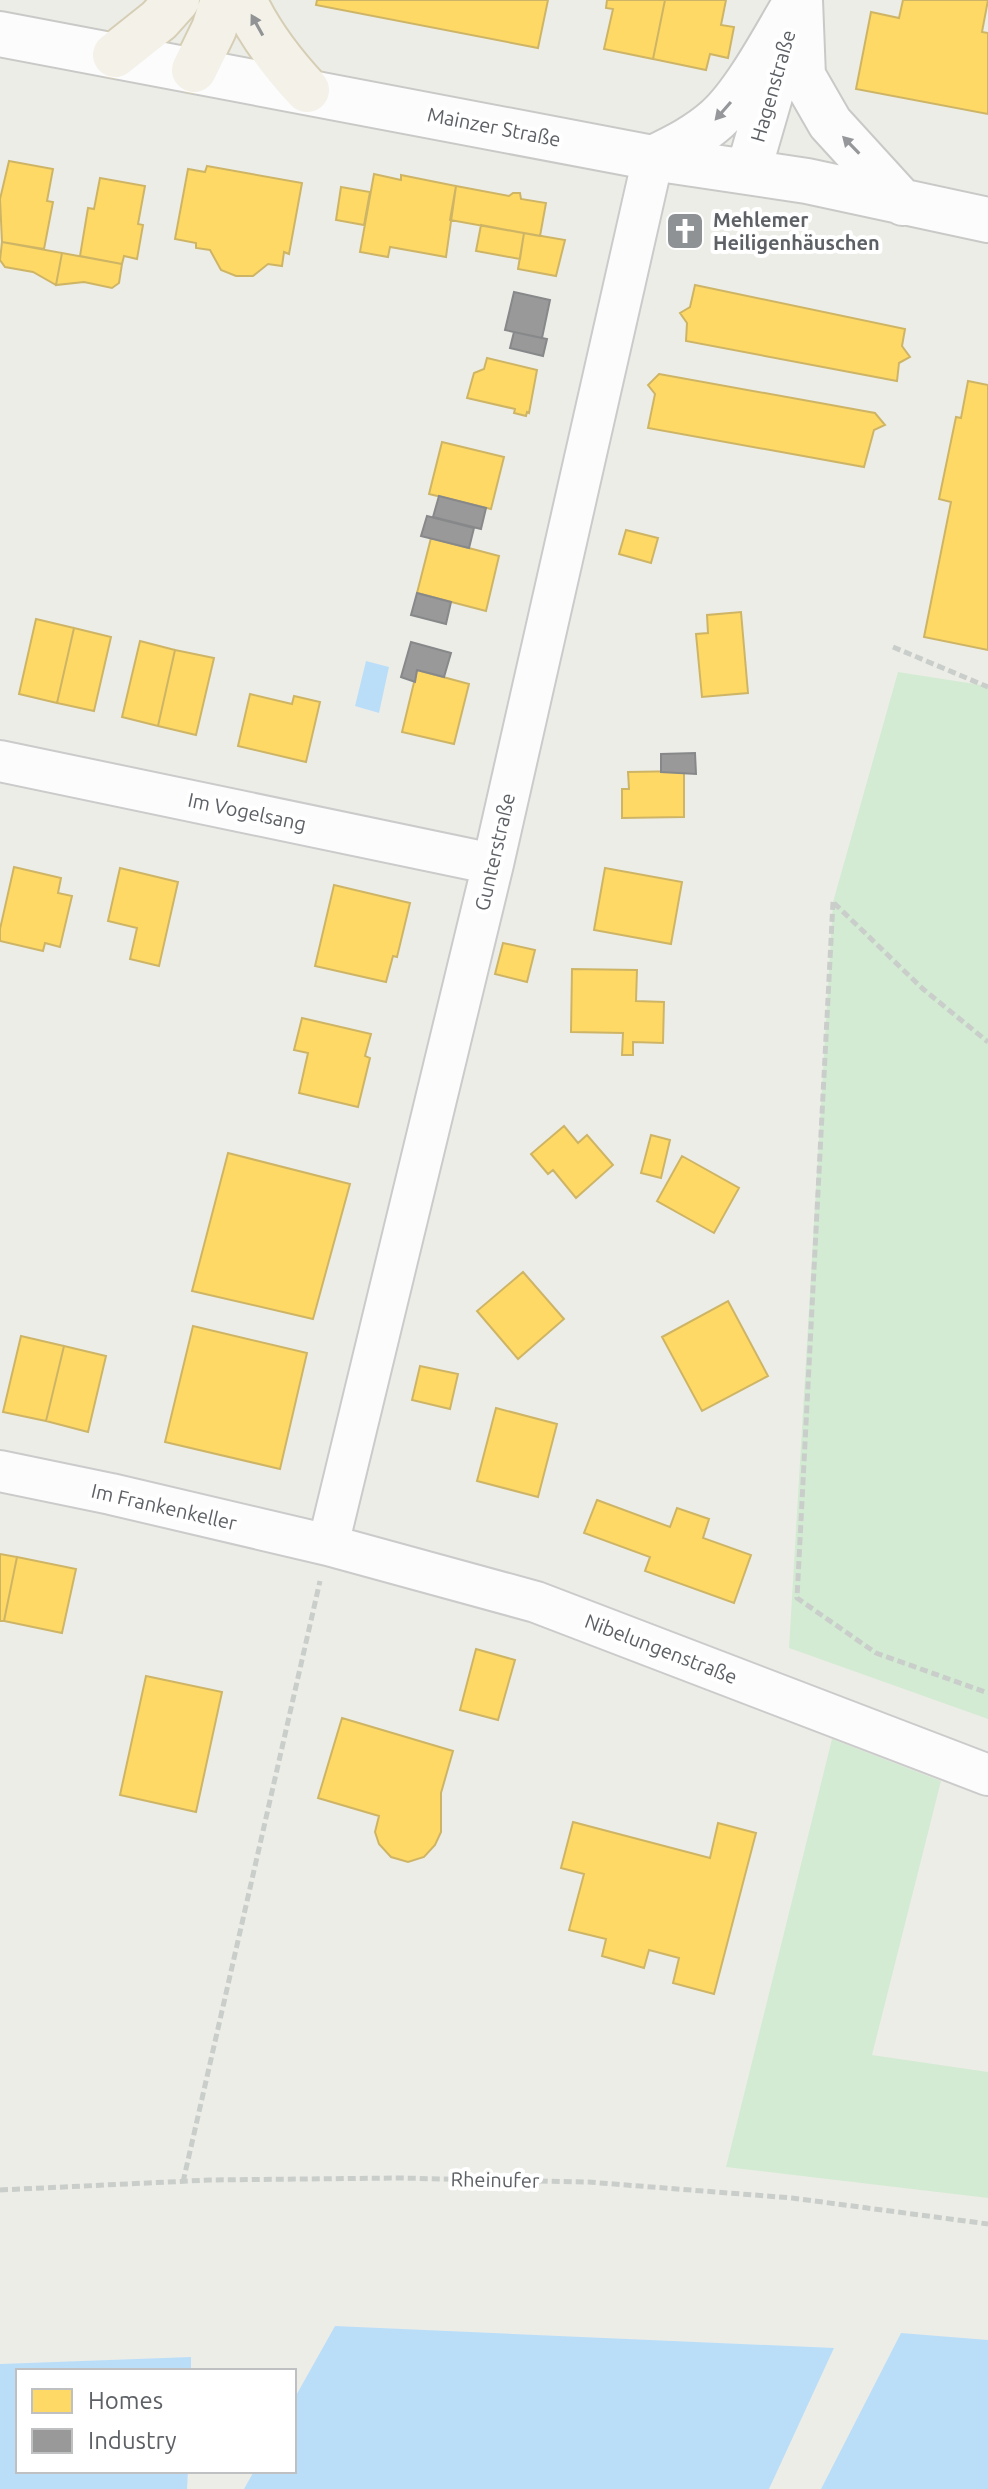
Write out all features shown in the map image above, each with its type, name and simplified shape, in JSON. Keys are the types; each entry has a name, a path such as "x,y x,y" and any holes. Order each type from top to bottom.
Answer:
{"main road":[{"path":"115,55 159,20 177,0"},
{"path":"185,0 187,41 194,70"},
{"path":"194,70 214,29 223,0"},
{"path":"244,0 266,41 307,90"},
{"name":"Hagenstraße","path":"653,158 693,138 719,118 753,73 798,0"},
{"name":"Hagenstraße","path":"748,172 798,0"},
{"name":"Hagenstraße","path":"798,0 803,76 830,123 903,203"},
{"name":"Mainzer Straße","path":"0,34 653,158 807,181 988,220"}],"street":[{"name":"Gunterstraße","path":"328,1545 493,864 653,158"},
{"name":"Im Vogelsang","path":"0,761 493,864"},
{"name":"Im Frankenkeller","path":"0,1471 328,1545"},
{"name":"Nibelungenstraße","path":"328,1545 536,1602 988,1775"}],"path":[{"path":"893,647 988,687"},
{"path":"988,1042 923,989 833,902 797,1598 876,1653 988,1693"},
{"path":"183,2182 328,1545"},
{"name":"Rheinufer","path":"0,2190 210,2180 398,2178 588,2182 792,2198 988,2224"}],"green space":[{"path":"898,672 988,686 988,1719 789,1648 833,902"},
{"path":"832,1739 941,1781 872,2055 988,2072 988,2198 726,2167"}],"water":[{"path":"366,661 389,667 379,713 355,706"},
{"path":"335,2326 834,2348 769,2489 244,2489 253,2473 296,2473 296,2395"},
{"path":"901,2333 988,2340 988,2489 821,2489"},
{"path":"191,2357 191,2369 16,2369 16,2473 188,2473 187,2489 0,2489 0,2364"}],"building: Homes":[{"path":"317,0 548,0 538,48 316,5"},
{"path":"607,0 665,0 653,59 604,49 613,9 606,8"},
{"path":"665,0 726,0 721,25 734,27 728,58 710,54 706,70 653,59"},
{"path":"903,0 988,0 982,32 988,33 988,114 856,89 871,12 899,18"},
{"path":"9,161 53,169 47,201 53,202 44,249 2,242 0,199"},
{"path":"207,166 302,183 289,254 284,252 282,266 268,264 253,276 236,276 221,270 210,250 196,248 196,243 175,239 188,169 205,172"},
{"path":"374,174 401,180 401,175 456,186 446,257 390,247 388,257 360,252"},
{"path":"100,178 145,186 138,224 143,225 137,259 124,256 122,264 80,256 88,208 94,209"},
{"path":"456,186 509,196 520,193 521,199 546,203 540,236 450,220"},
{"path":"341,187 370,192 364,225 336,220"},
{"path":"481,225 524,233 520,259 476,251"},
{"path":"524,233 565,240 556,276 518,269"},
{"path":"2,242 62,253 56,285 33,272 5,267 0,260"},
{"path":"62,253 122,264 119,283 112,288 84,282 56,285"},
{"path":"695,285 905,329 902,346 910,357 899,363 897,381 686,341 687,323 680,313 690,307"},
{"path":"487,358 537,370 526,416 514,413 515,409 467,398 474,373 484,369"},
{"path":"659,374 875,413 885,425 874,430 864,467 648,428 655,394 648,385"},
{"path":"968,381 988,385 988,650 924,637 951,502 939,499 956,417 961,418"},
{"path":"442,442 504,457 491,509 429,494"},
{"path":"626,530 658,538 651,563 619,554"},
{"path":"431,538 499,556 486,611 417,593"},
{"path":"741,612 748,693 702,697 696,634 708,633 707,615"},
{"path":"36,619 74,628 57,703 19,694"},
{"path":"74,628 111,637 94,711 57,703"},
{"path":"140,641 175,650 158,726 122,717"},
{"path":"175,650 214,658 196,735 158,726"},
{"path":"417,670 469,684 454,744 402,732"},
{"path":"250,694 292,704 294,696 320,702 306,762 238,746"},
{"path":"684,771 684,817 622,818 622,789 629,789 628,772"},
{"path":"14,867 61,878 58,893 72,896 60,947 45,943 43,951 0,941"},
{"path":"120,868 178,882 159,966 130,959 137,928 108,921"},
{"path":"605,868 682,882 671,944 594,930"},
{"path":"334,885 410,903 397,957 393,956 386,982 315,966"},
{"path":"503,943 535,950 527,982 495,974"},
{"path":"572,969 637,970 636,1001 664,1002 663,1043 633,1042 633,1055 622,1055 623,1033 571,1032"},
{"path":"302,1018 371,1034 365,1056 370,1058 358,1107 299,1093 308,1053 294,1050"},
{"path":"564,1126 578,1143 587,1135 613,1165 576,1198 553,1170 548,1174 531,1154"},
{"path":"651,1135 670,1140 661,1178 641,1173"},
{"path":"228,1153 350,1184 313,1319 192,1291"},
{"path":"682,1156 739,1188 714,1233 657,1201"},
{"path":"523,1272 564,1319 518,1359 477,1311"},
{"path":"728,1301 768,1376 702,1411 662,1337"},
{"path":"193,1326 307,1353 280,1469 165,1442"},
{"path":"21,1336 64,1346 46,1421 3,1412"},
{"path":"64,1346 106,1356 88,1432 46,1421"},
{"path":"420,1366 458,1374 450,1409 412,1400"},
{"path":"496,1408 557,1424 538,1497 477,1481"},
{"path":"597,1500 670,1527 677,1508 709,1519 703,1538 751,1555 734,1603 645,1571 650,1557 584,1533"},
{"path":"0,1554 17,1557 4,1621 0,1621"},
{"path":"17,1557 76,1569 62,1633 4,1621"},
{"path":"476,1649 515,1660 498,1720 460,1710"},
{"path":"146,1676 222,1692 196,1812 120,1795"},
{"path":"342,1718 453,1751 441,1793 441,1832 424,1857 408,1862 391,1857 379,1844 375,1832 379,1816 318,1798"},
{"path":"573,1822 710,1858 718,1823 756,1833 714,1994 673,1983 679,1958 649,1950 644,1968 602,1956 606,1939 569,1930 584,1874 561,1868"}],"building: Industry":[{"path":"514,292 550,300 542,338 505,330"},
{"path":"514,332 547,339 543,356 510,348"},
{"path":"439,496 486,508 481,529 433,517"},
{"path":"427,516 474,528 469,548 421,536"},
{"path":"417,593 451,602 446,624 411,615"},
{"path":"411,642 451,653 444,677 417,670 415,682 401,677"},
{"path":"695,753 696,774 661,772 661,754"}],"place":[{"name":"Mehlemer Heiligenhäuschen","path":"685,231"}]}
